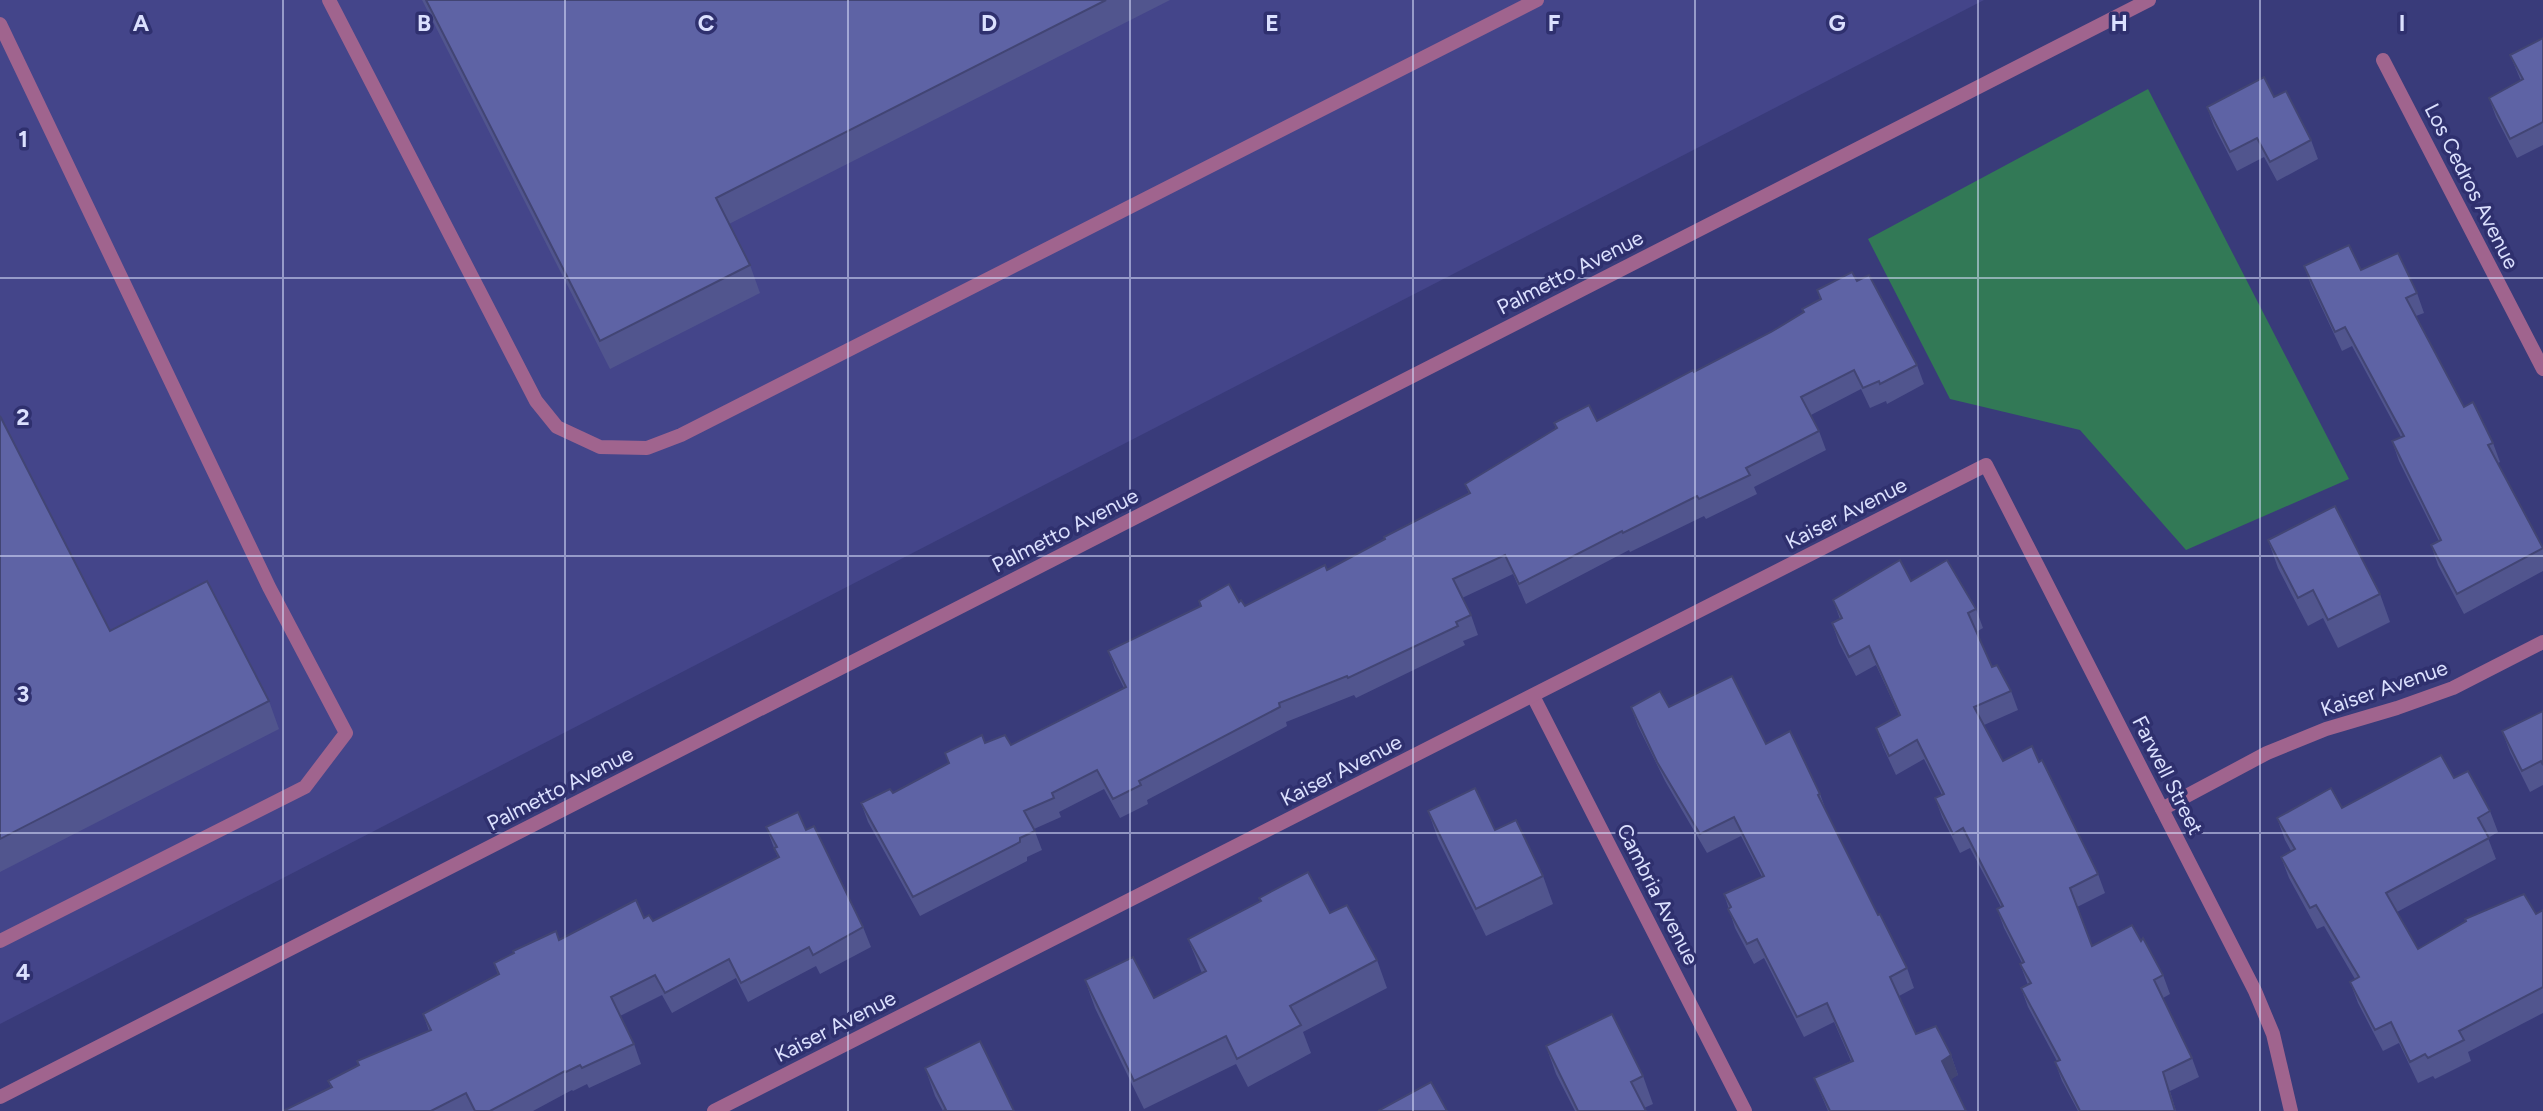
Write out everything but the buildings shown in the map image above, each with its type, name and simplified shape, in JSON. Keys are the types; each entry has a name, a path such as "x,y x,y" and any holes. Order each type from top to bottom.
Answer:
{"street":[{"path":"329,0 536,401 557,427 600,447 647,448 681,435 1537,0"},
{"name":"Palmetto Avenue","path":"0,1097 2149,0"},
{"path":"0,24 269,587 346,733 305,787 0,941"},
{"name":"Los Cedros Avenue","path":"2383,60 2543,369"},
{"name":"Kaiser Avenue","path":"714,1111 1986,465"},
{"name":"Farwell Street","path":"1986,465 2264,1013 2285,1076 2291,1111"},
{"name":"Kaiser Avenue","path":"2162,809 2267,753 2326,729 2453,688 2543,642"},
{"name":"Cambria Avenue","path":"1533,696 1745,1111"}],"shaded area":[{"path":"0,0 1984,0 0,1024"},
{"path":"2148,89 2349,479 2186,550 2080,430 1950,399 1868,239"}]}
